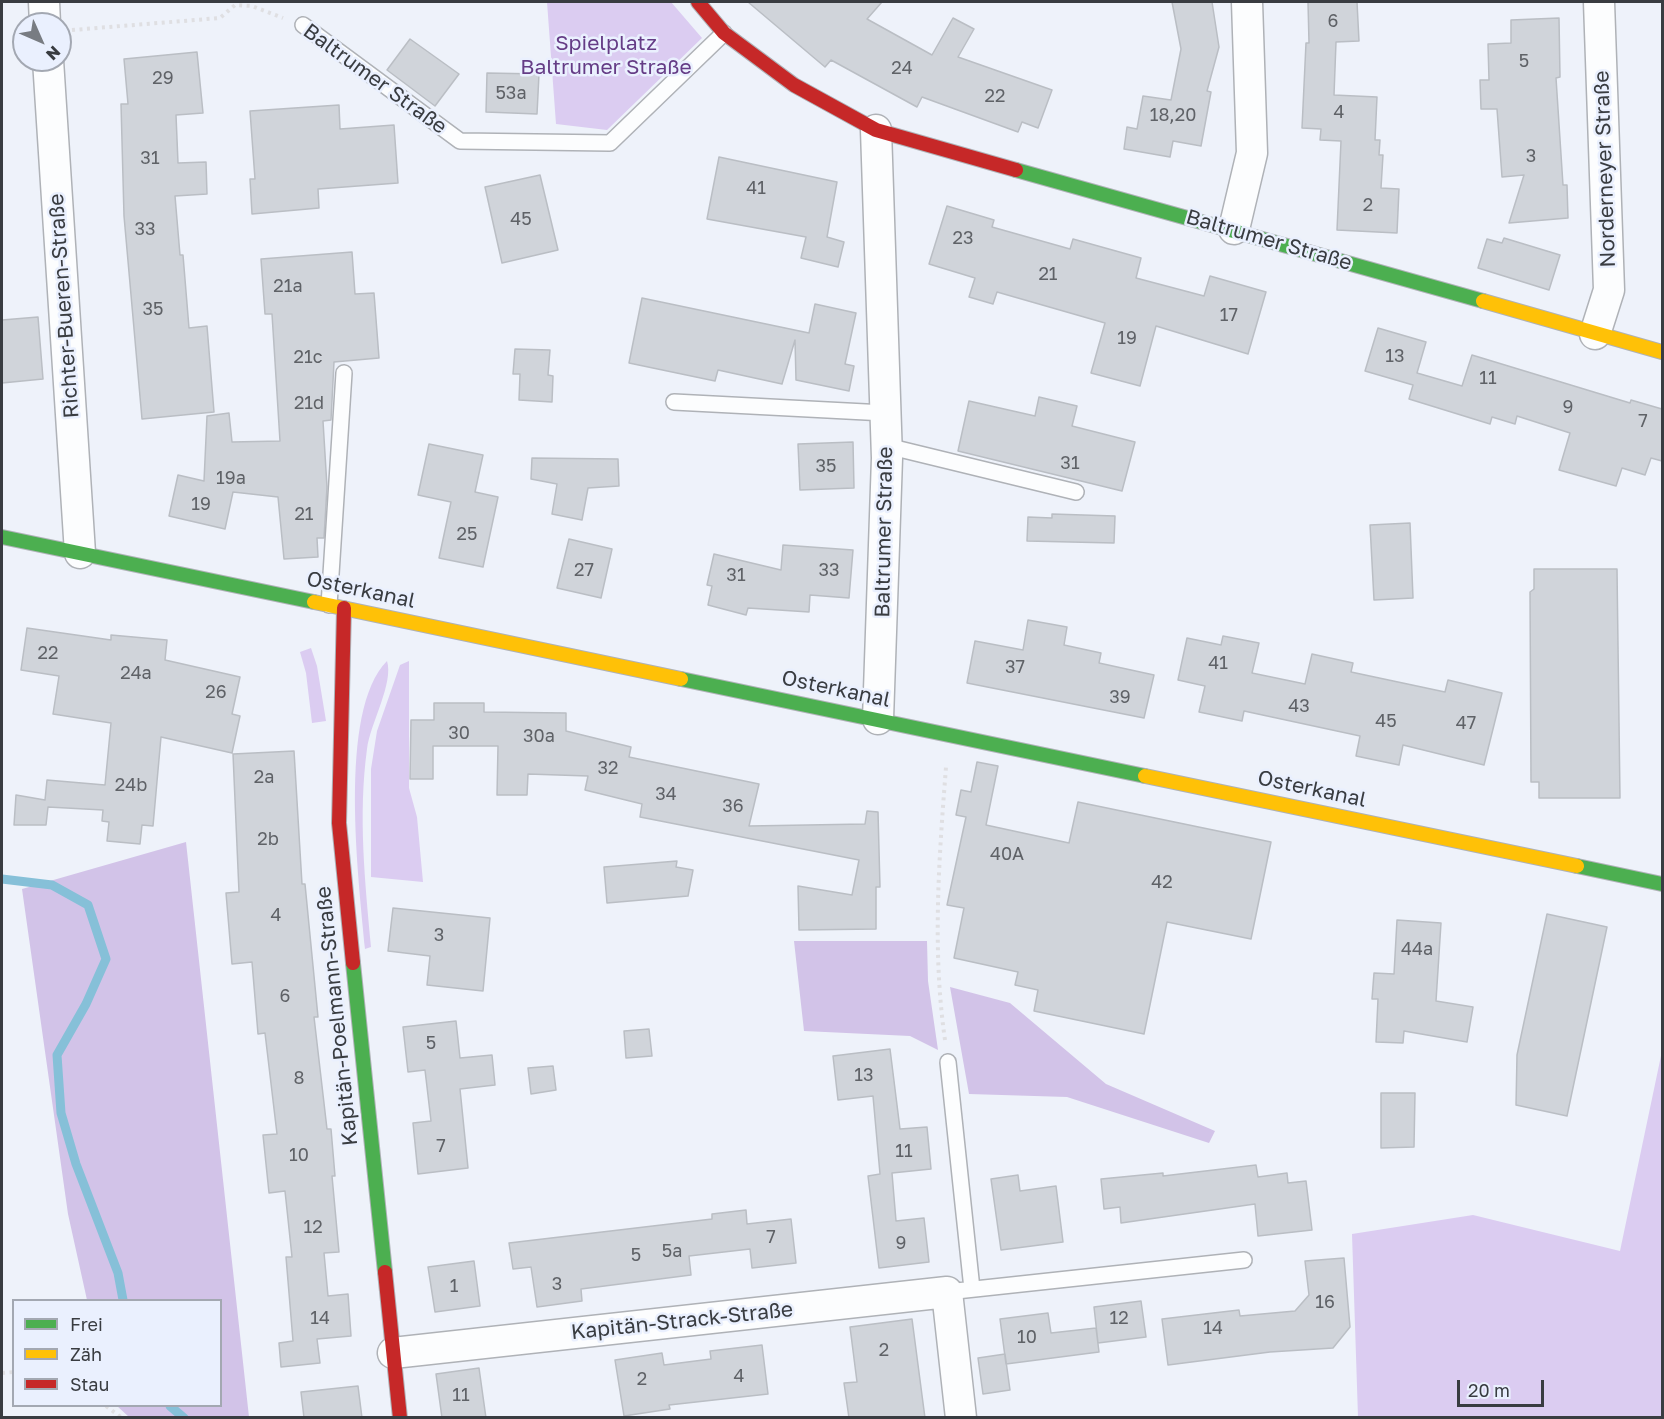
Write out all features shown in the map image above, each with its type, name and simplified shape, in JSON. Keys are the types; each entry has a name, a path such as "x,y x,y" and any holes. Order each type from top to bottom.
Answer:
{"street":[{"name":"Baltrumer Straße","path":"698,2 724,33 794,85 876,130 1234,229 1662,352"},
{"path":"1234,229 1252,153 1247,2"},
{"name":"Norderneyer Straße","path":"1595,334 1609,290 1599,2"},
{"name":"Richter-Bueren-Straße","path":"49,72 80,553"},
{"name":"Baltrumer Straße","path":"876,130 886,446 878,719"},
{"name":"Osterkanal","path":"2,537 1662,884"},
{"name":"Kapitän-Poelmann-Straße","path":"344,608 339,822 400,1418"},
{"path":"960,1291 961,1418"},
{"name":"Kapitän-Strack-Straße","path":"393,1353 960,1291"}],"lane":[{"name":"Baltrumer Straße","path":"303,26 460,141 610,143 724,33"},
{"path":"329,605 345,373"},
{"path":"674,402 885,412"},
{"path":"886,446 1076,492"},
{"path":"948,1062 960,1291"},
{"name":"Kapitän-Strack-Straße","path":"960,1291 1244,1260"}],"path":[{"name":"Baltrumer Straße","path":"72,27 220,18 235,5 252,6 303,26"},
{"path":"948,734 938,878 940,1005 948,1062"},
{"path":"107,1407 122,1418"}],"green space":[{"name":"Spielplatz Baltrumer Straße","path":"547,2 671,2 702,38 607,130 556,124"},
{"path":"311,648 317,666 326,721 312,723 306,673 300,652"},
{"path":"387,661 385,692 369,739 364,774 363,848 371,947 365,949 356,841 356,756 362,718 371,685"},
{"path":"409,661 409,788 417,817 423,882 371,877 371,769 377,731 400,665"},
{"path":"1662,1051 1662,1417 1358,1417 1352,1234 1473,1215 1620,1251"}],"shaded area":[{"path":"186,842 249,1417 129,1417 118,1407 222,1407 222,1299 87,1299 68,1214 22,889"},
{"path":"794,941 927,941 928,981 938,1050 910,1036 804,1031"},
{"path":"950,987 1010,1003 1106,1084 1215,1131 1209,1143 1067,1097 969,1094"}],"building":[{"path":"748,2 882,2 867,19 932,55 953,18 974,29 958,57 1052,90 1038,128 1022,122 1018,132 922,97 917,107 831,60 825,67"},
{"path":"1172,2 1212,2 1219,47 1207,91 1211,92 1201,146 1173,141 1170,157 1124,149 1127,127 1137,129 1143,96 1171,100 1181,49"},
{"path":"1308,2 1357,2 1359,41 1336,42 1334,95 1377,97 1375,140 1380,140 1379,155 1383,155 1381,188 1399,189 1397,233 1337,230 1341,141 1320,140 1321,129 1302,128 1306,43 1309,43"},
{"path":"1559,18 1560,77 1556,78 1563,185 1567,185 1568,218 1509,223 1524,175 1502,177 1497,109 1481,109 1480,80 1489,80 1488,44 1511,43 1511,20"},
{"path":"410,39 459,74 435,106 387,70"},
{"path":"197,52 203,113 176,115 178,163 206,162 207,194 175,196 189,328 207,326 214,412 142,419 124,216 121,104 128,104 124,59"},
{"path":"487,73 539,74 537,114 486,112"},
{"path":"339,105 340,129 394,125 398,183 318,189 319,208 252,214 250,179 255,179 250,111"},
{"path":"719,157 837,182 827,237 844,242 838,267 801,258 806,237 707,219"},
{"path":"540,175 558,250 502,263 485,187"},
{"path":"947,206 994,220 992,227 1070,249 1073,239 1141,258 1136,278 1204,296 1210,276 1266,292 1248,354 1156,326 1140,386 1091,373 1105,323 997,292 993,304 969,297 975,278 929,264"},
{"path":"1504,238 1560,255 1549,290 1478,268 1487,239 1502,243"},
{"path":"352,252 355,294 374,293 379,358 334,362 331,420 323,421 327,487 324,538 317,538 318,557 284,559 278,497 233,492 225,529 169,516 178,475 204,481 207,416 229,413 232,442 280,441 272,314 265,314 261,259"},
{"path":"642,298 809,333 815,304 856,313 845,364 854,366 849,391 796,380 795,340 782,384 718,370 715,381 629,363"},
{"path":"38,317 43,379 2,383 2,320"},
{"path":"1378,328 1426,342 1417,373 1462,386 1472,355 1630,403 1631,400 1662,409 1662,461 1651,458 1645,475 1622,468 1616,486 1559,470 1570,433 1517,416 1515,424 1492,417 1490,424 1409,399 1413,385 1365,371"},
{"path":"515,349 550,350 548,375 553,376 552,402 519,400 520,374 513,374"},
{"path":"1039,397 1077,406 1072,426 1135,442 1122,491 958,451 969,401 1035,416"},
{"path":"853,442 854,488 800,490 798,444"},
{"path":"429,444 483,455 475,492 498,497 483,567 439,558 451,502 418,495"},
{"path":"532,458 618,459 619,486 588,488 582,520 552,514 557,484 531,479"},
{"path":"1052,514 1115,516 1114,543 1027,541 1028,517 1052,518"},
{"path":"1410,523 1413,598 1374,600 1370,525"},
{"path":"569,539 612,549 601,598 557,588"},
{"path":"783,545 853,550 849,598 810,595 809,612 748,608 746,615 708,605 712,586 707,585 714,554 781,570"},
{"path":"1534,569 1617,569 1620,798 1539,798 1539,782 1531,782 1530,592 1534,589"},
{"path":"1028,620 1067,627 1064,645 1101,653 1099,663 1154,675 1144,718 967,683 975,641 1023,650"},
{"path":"27,628 111,640 111,635 167,640 165,660 240,677 232,714 240,716 232,753 161,737 153,826 142,825 140,844 107,841 109,822 102,821 103,810 48,807 46,825 14,825 16,795 45,800 47,780 105,785 111,723 53,714 59,676 21,670"},
{"path":"1223,636 1259,643 1252,673 1305,684 1312,654 1353,663 1351,672 1445,692 1448,680 1502,693 1484,765 1403,745 1399,765 1356,756 1360,736 1244,711 1242,721 1199,712 1205,686 1178,680 1187,638 1221,645"},
{"path":"434,703 484,703 484,712 566,713 566,731 631,747 629,757 759,784 749,826 865,824 867,811 878,812 880,887 876,887 876,929 799,930 798,886 852,895 859,860 640,817 642,804 585,790 588,776 528,774 527,795 497,795 498,746 433,746 433,779 410,779 411,720 434,720"},
{"path":"294,751 302,884 305,884 318,1017 314,1017 327,1129 331,1129 335,1176 332,1176 339,1252 324,1253 328,1296 348,1294 351,1336 317,1339 320,1363 281,1367 279,1343 293,1341 286,1257 292,1257 285,1191 269,1193 263,1135 277,1134 265,1033 258,1034 252,962 232,964 226,893 239,892 233,754"},
{"path":"977,762 998,766 986,825 1069,843 1078,802 1271,842 1251,939 1167,922 1144,1034 1034,1011 1038,990 1015,985 1018,972 954,958 964,908 947,905 966,817 956,815 961,790 971,792"},
{"path":"677,861 676,867 693,870 688,896 607,903 604,867"},
{"path":"393,908 490,918 483,991 427,985 430,956 388,951"},
{"path":"1547,914 1607,927 1567,1116 1516,1105 1517,1055"},
{"path":"1397,920 1441,923 1436,1001 1473,1007 1467,1042 1404,1031 1403,1043 1376,1042 1378,999 1372,999 1374,973 1394,974"},
{"path":"456,1021 460,1058 492,1055 495,1085 460,1089 468,1168 418,1174 413,1123 431,1121 425,1070 408,1072 403,1027"},
{"path":"649,1029 652,1056 626,1058 624,1031"},
{"path":"890,1049 900,1129 927,1127 931,1169 892,1173 896,1221 924,1218 929,1262 879,1268 868,1176 880,1174 873,1096 838,1100 833,1056"},
{"path":"553,1066 556,1090 531,1094 528,1068"},
{"path":"1381,1093 1415,1093 1414,1147 1381,1148"},
{"path":"1256,1165 1258,1177 1287,1173 1288,1183 1306,1181 1312,1230 1258,1236 1255,1204 1121,1223 1120,1207 1104,1209 1101,1179 1163,1173 1163,1176"},
{"path":"1018,1175 1020,1191 1056,1186 1063,1242 1001,1250 991,1179"},
{"path":"746,1210 747,1224 791,1219 796,1263 752,1268 750,1249 689,1256 691,1275 581,1289 582,1301 537,1307 531,1267 513,1269 509,1243 712,1219 712,1214"},
{"path":"1344,1258 1350,1327 1333,1348 1270,1352 1168,1365 1162,1319 1239,1310 1240,1316 1295,1311 1309,1295 1305,1261"},
{"path":"474,1261 480,1306 435,1312 428,1267"},
{"path":"1141,1301 1146,1337 1098,1343 1094,1307"},
{"path":"1048,1313 1051,1333 1096,1328 1099,1352 1006,1364 1000,1319"},
{"path":"912,1319 925,1418 849,1418 844,1383 857,1382 850,1327"},
{"path":"762,1345 768,1394 669,1405 670,1409 624,1416 615,1360 662,1353 664,1365 711,1359 710,1351"},
{"path":"1005,1354 1010,1390 983,1394 978,1358"},
{"path":"479,1368 486,1418 442,1418 436,1374"},
{"path":"358,1386 362,1418 304,1418 301,1392"}],"waterway":[{"path":"2,879 52,885 88,905 106,959 86,1004 57,1055 61,1113 76,1164 118,1273 123,1299"},
{"path":"171,1407 184,1418"}],"traffic: fast":[{"path":"1016,170 1483,301"},
{"path":"2,537 314,602"},
{"path":"681,679 1145,776"},
{"path":"1577,866 1662,884"},
{"path":"353,963 385,1272"}],"traffic: slow":[{"path":"1483,301 1662,352"},
{"path":"314,602 681,679"},
{"path":"1145,776 1577,866"}],"traffic: jam":[{"path":"698,2 724,33 794,85 876,130 1016,170"},
{"path":"344,608 339,823 353,963"},
{"path":"385,1272 400,1418"}]}
